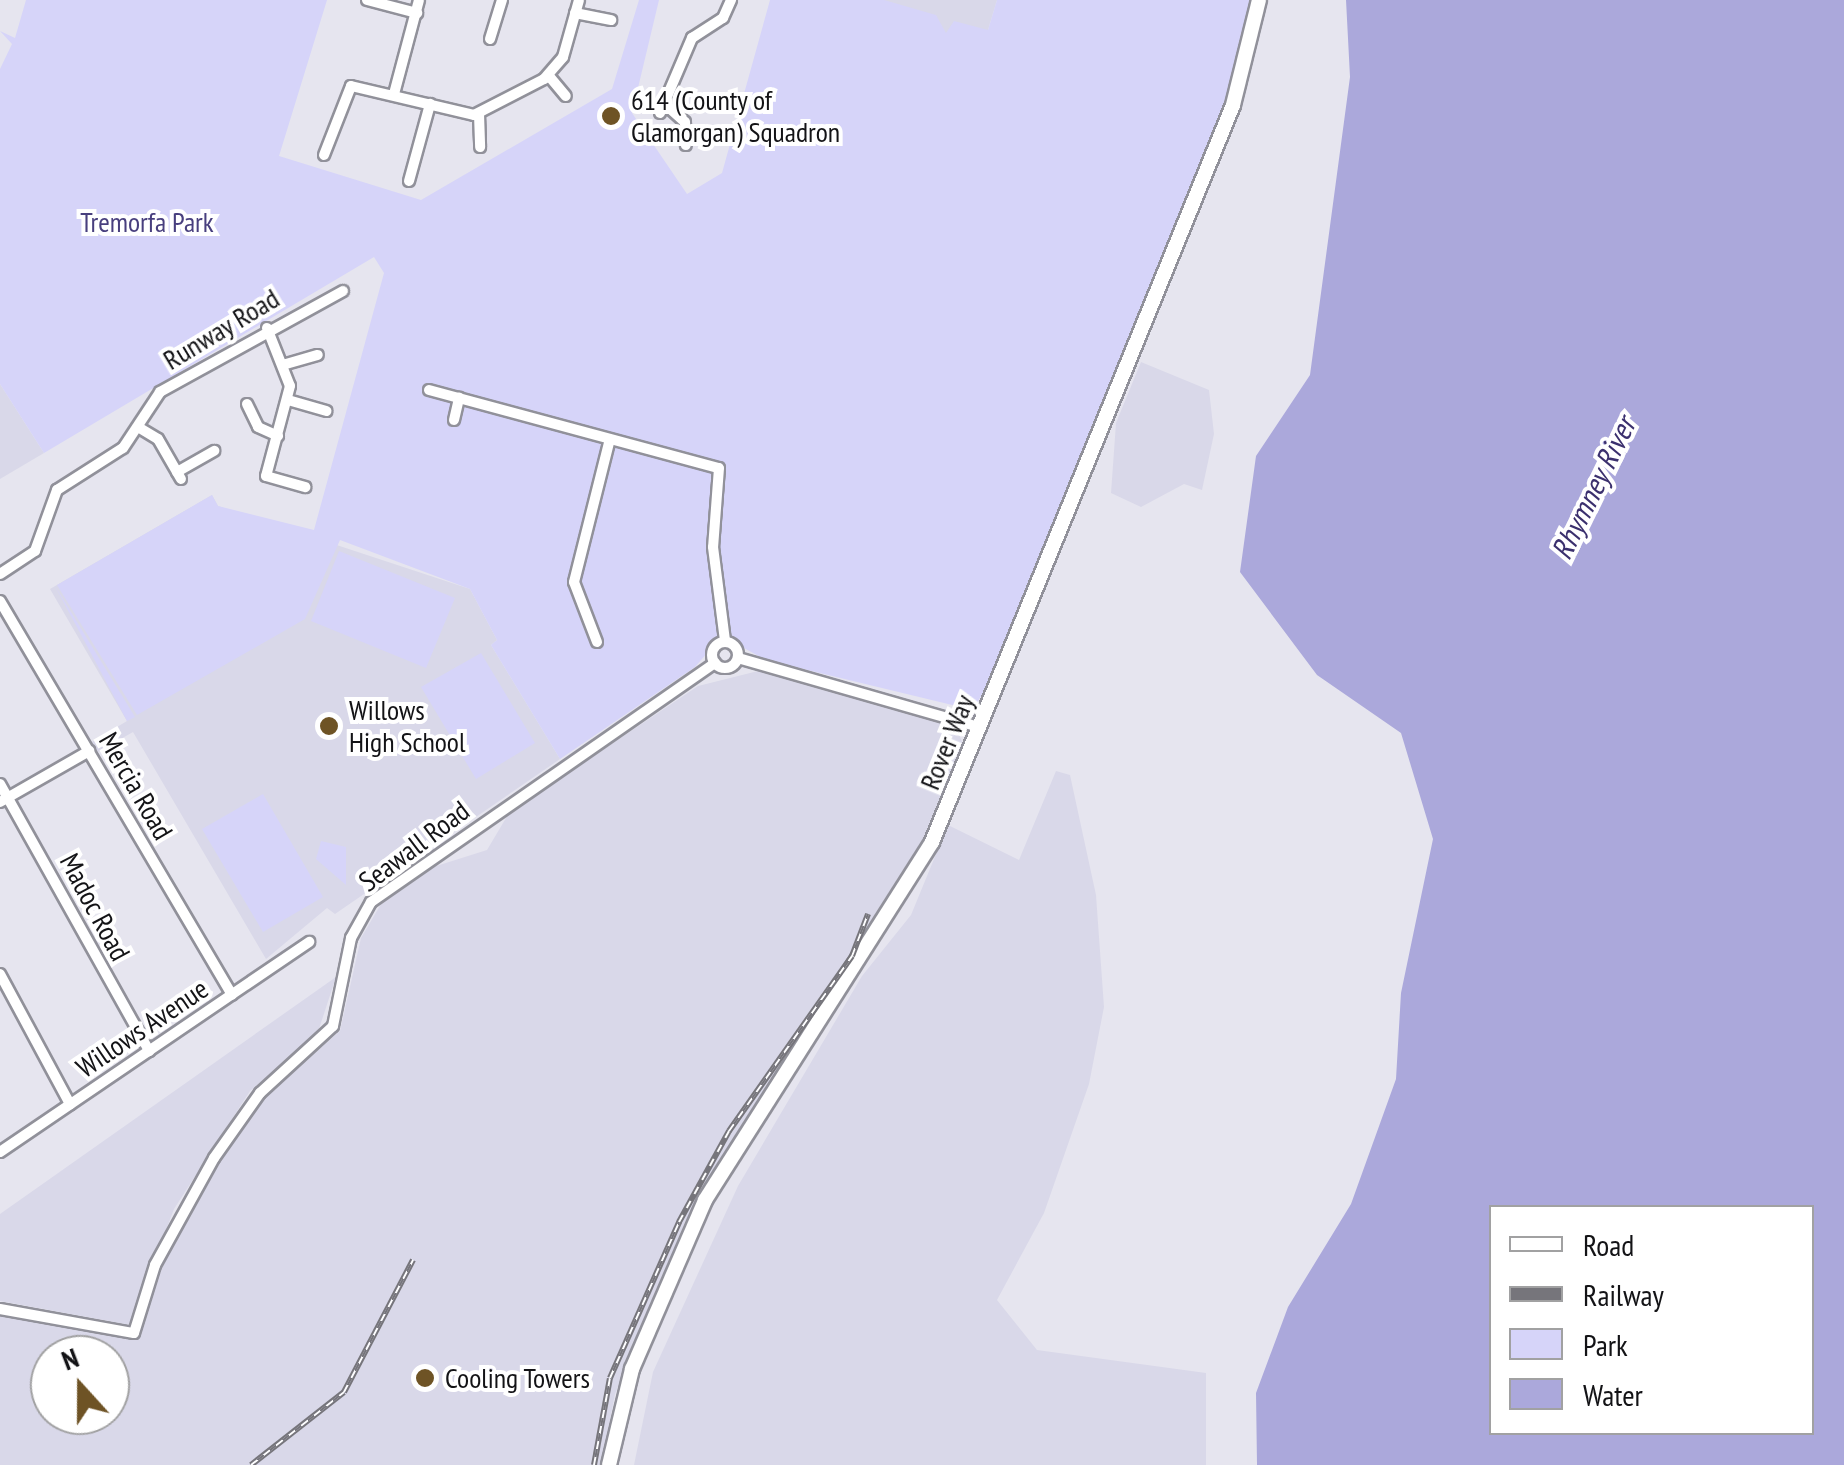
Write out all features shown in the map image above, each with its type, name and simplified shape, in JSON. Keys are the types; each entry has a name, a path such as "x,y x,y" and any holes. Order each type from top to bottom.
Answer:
{"street":[{"path":"367,0 417,13"},
{"path":"394,94 420,0"},
{"path":"490,39 502,0"},
{"path":"324,155 334,143 345,90 394,94 479,114 549,76 579,0"},
{"path":"686,146 686,122 663,109 692,38 723,18 731,0"},
{"name":"Rover Way","path":"609,1465 624,1392 685,1238 913,881 1239,88 1259,0"},
{"path":"576,14 611,20"},
{"path":"549,76 566,96"},
{"path":"408,185 430,104"},
{"path":"479,114 480,147"},
{"name":"Runway Road","path":"0,574 34,550 57,490 123,448 160,392 267,328 343,291"},
{"path":"267,328 286,364 288,400 266,476 305,487"},
{"path":"286,364 318,354"},
{"path":"429,390 719,468 713,547 726,641 738,658 979,727"},
{"path":"454,420 459,398"},
{"path":"288,400 326,412"},
{"path":"247,404 258,427 278,436"},
{"path":"138,426 158,439 179,476 214,451"},
{"path":"597,642 574,582 610,439"},
{"name":"Mercia Road","path":"0,600 232,995"},
{"path":"726,641 714,647 715,663 729,668 738,658"},
{"name":"Seawall Road","path":"0,1309 134,1333 158,1258 214,1158 260,1094 330,1032 351,938 372,902 715,663"},
{"path":"5,799 89,751"},
{"name":"Madoc Road","path":"0,784 149,1051"},
{"name":"Willows Avenue","path":"0,1152 309,942"},
{"path":"0,974 70,1104"}],"shaded area":[{"path":"843,0 997,0 988,30 947,36"},
{"path":"1141,362 1209,390 1214,434 1202,490 1184,484 1141,507 1111,493 1116,423"},
{"path":"0,384 44,453 0,479"},
{"name":"Willows High School","path":"212,495 218,506 470,589 497,640 491,645 560,759 335,914 327,908 266,959 133,732 98,752 92,742 127,721 50,589"},
{"path":"758,671 956,727 962,742 932,825 881,920 685,1222 615,1394 601,1465 0,1465 0,1314 127,1335 30,1335 30,1435 130,1435 130,1336 139,1337 165,1259 229,1144 261,1100 340,1031 361,938 381,904 430,868 487,850 509,813 698,686"},
{"path":"1056,771 1070,775 1096,895 1104,1007 1089,1084 1044,1213 997,1300 1037,1350 1206,1373 1206,1465 634,1465 653,1372 738,1186 862,976 911,915 948,825 1019,860"},
{"path":"336,977 317,1035 250,1091 174,1209 130,1325 0,1301 0,1214"}],"green space":[{"name":"Tremorfa Park","path":"26,0 327,0 279,156 421,200 612,89 639,0 659,0 632,113 687,194 722,173 770,0 884,0 936,15 946,33 954,21 988,30 997,0 1254,0 1229,101 1005,654 973,710 766,660 722,636 695,667 560,759 491,645 497,640 470,589 340,540 305,619 137,715 57,585 212,495 218,506 314,530 384,273 374,257 44,453 0,384 0,69 12,44 0,31 15,38"},
{"path":"339,551 455,598 426,668 311,621"},
{"path":"55,586 135,717 127,721"},
{"path":"481,653 535,743 476,779 421,687"},
{"path":"263,794 323,897 263,932 202,829"},
{"path":"321,841 346,847 346,885 316,859"}],"water":[{"name":"Rhymney River","path":"1346,0 1844,0 1844,1465 1257,1465 1256,1393 1288,1307 1351,1204 1396,1079 1401,993 1433,839 1401,733 1317,675 1240,572 1256,456 1310,375 1350,77"}],"railway":[{"path":"594,1465 610,1378 679,1222 729,1131 852,956 868,914"},
{"path":"251,1465 344,1392 413,1260"}],"place":[{"name":"614 (County of Glamorgan) Squadron","path":"611,116"},
{"name":"Willows High School","path":"329,726"},
{"name":"Cooling Towers","path":"425,1378"}]}
